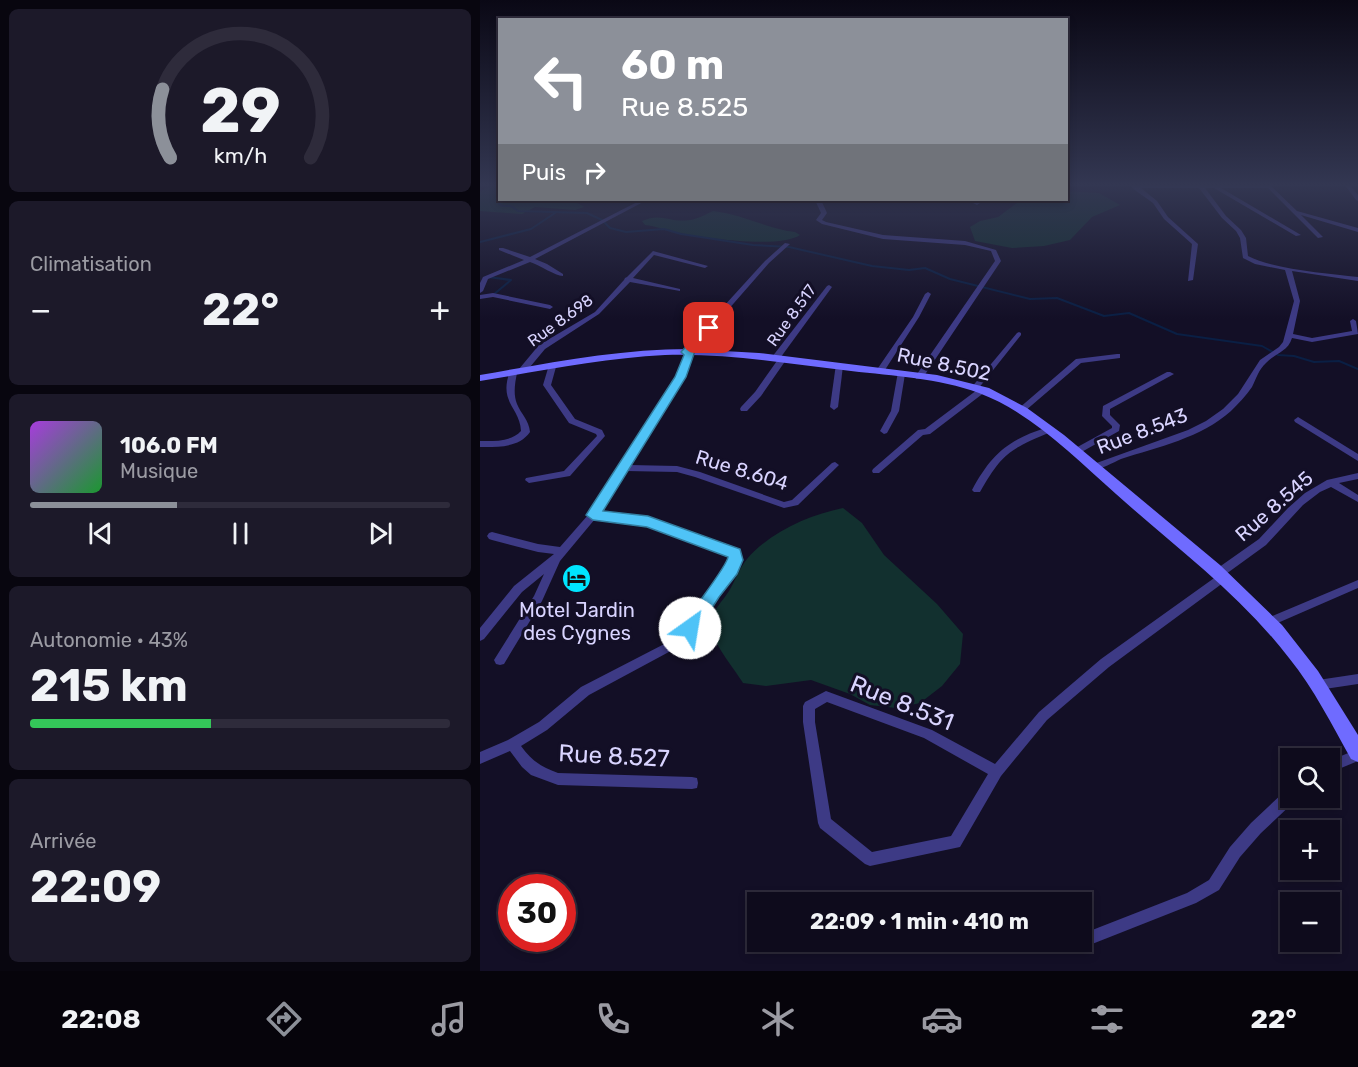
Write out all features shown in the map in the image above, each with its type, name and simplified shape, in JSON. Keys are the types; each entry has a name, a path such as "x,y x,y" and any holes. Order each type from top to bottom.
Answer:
{"main road":[{"name":"Rue 8.502","path":"480,378 626,355 689,352 880,371 979,389 1022,410 1094,467 1221,575 1269,622 1294,651 1318,685 1358,754"}],"street":[{"path":"480,291 484,278 531,259 588,229"},
{"path":"851,229 883,237 965,243 993,250 998,261 919,377"},
{"path":"1179,229 1195,244 1190,280"},
{"path":"1236,229 1243,238 1245,257 1257,263 1358,279"},
{"path":"1289,229 1298,235"},
{"path":"1312,229 1320,237"},
{"path":"480,636 518,589 559,555 593,515 680,377 689,352 767,262 787,244"},
{"path":"501,249 531,259 561,274"},
{"name":"Rue 8.698","path":"518,372 542,347 597,313 653,253 705,266"},
{"path":"1288,269 1297,301 1296,315 1288,335 1312,340 1354,333 1356,332 1353,321"},
{"path":"627,279 678,290"},
{"name":"Rue 8.517","path":"744,409 758,394 829,287"},
{"name":"Rue 8.698","path":"480,297 493,294 550,307"},
{"path":"880,371 928,294"},
{"path":"876,471 921,432 927,432 979,389 1019,334"},
{"name":"Rue 8.543","path":"1094,467 1113,458 1177,439 1223,414 1254,378 1266,359 1285,348 1288,335"},
{"path":"1022,410 1079,361 1117,356"},
{"path":"834,407 839,366"},
{"path":"529,480 567,474 601,436 599,432 572,421 547,385 552,367"},
{"path":"480,444 507,443 520,438 525,432 525,424 512,399 518,372"},
{"path":"884,431 895,411 901,374"},
{"path":"1075,452 1116,429 1116,425 1106,416 1107,408 1170,374"},
{"path":"1298,420 1358,458"},
{"path":"977,490 997,455 1005,449 1048,430"},
{"name":"Rue 8.604","path":"624,468 677,469 784,505 795,502 836,465"},
{"name":"Rue 8.545","path":"1221,575 1254,549 1296,506 1317,489 1330,482 1358,476"},
{"path":"1330,482 1358,499"},
{"path":"480,758 512,744 543,726 585,691 602,681 676,643 690,628 736,560 735,553 648,521 593,515"},
{"path":"492,536 559,555"},
{"path":"500,660 538,598 559,555"},
{"name":"Rue 8.531","path":"997,772 928,734 826,696 809,706 808,722 825,823 870,859 955,842 997,772 1043,716 1087,678 1221,575"},
{"path":"1269,622 1358,584"},
{"path":"1318,685 1358,679"},
{"name":"Rue 8.527","path":"512,744 529,767 538,774 558,778 692,783"},
{"path":"1340,762 1358,754"},
{"path":"1092,937 1191,898 1214,885 1235,852 1280,806"}],"green space":[{"path":"667,229 784,229 800,235 790,239 758,242 687,234"},
{"path":"971,229 1080,229 1070,240 1044,246 1012,248 975,241"},
{"path":"843,508 862,523 884,555 937,604 963,634 960,664 942,686 920,703 896,708 870,705 850,694 811,680 766,686 743,683 714,637 712,625 714,614 744,563 756,549 791,526 817,515"}],"waterway":[{"path":"480,242 530,229"},
{"path":"615,229 626,232 660,229"},
{"path":"665,229 681,234 753,245 789,247 872,266 909,270 925,268 950,279 1030,299 1057,298 1104,316 1129,313 1177,334 1262,346 1278,355 1294,356 1314,362 1339,361 1358,369"},
{"path":"488,277 511,280 493,295"}],"place":[{"name":"Motel Jardin des Cygnes","path":"577,579"}],"route":[{"path":"690,628 713,592 731,570 736,560 735,553 648,521 593,515 680,377 690,352 687,352 709,328"}]}
